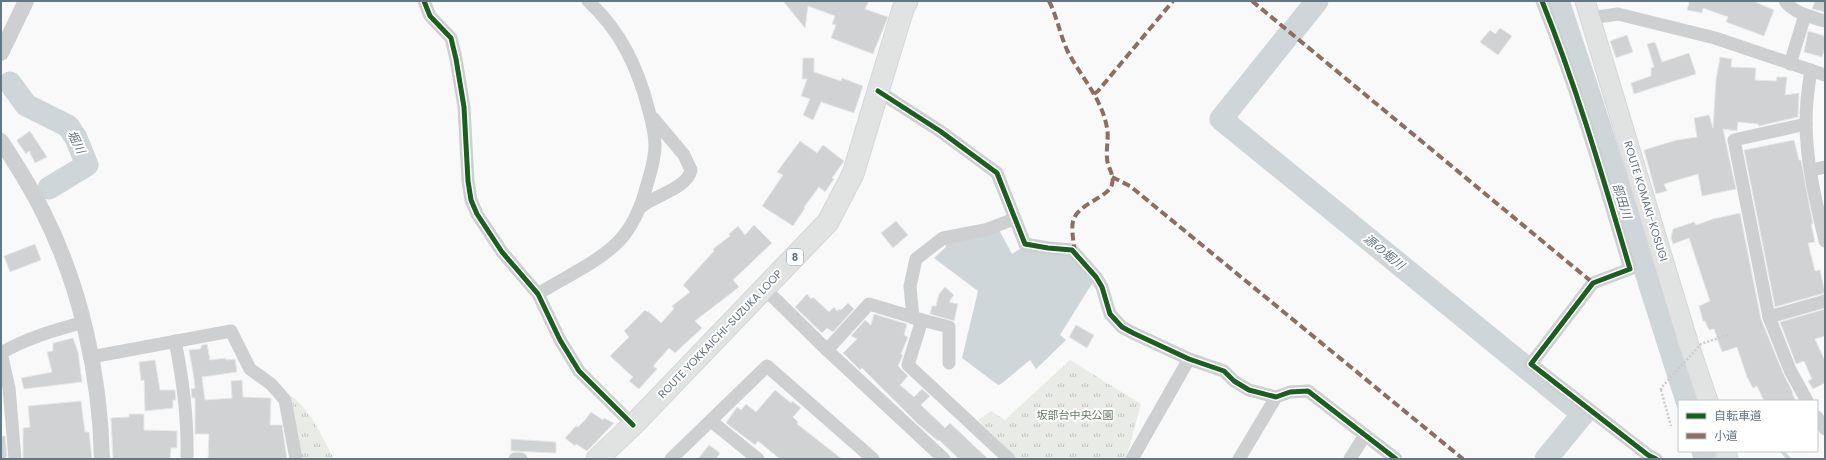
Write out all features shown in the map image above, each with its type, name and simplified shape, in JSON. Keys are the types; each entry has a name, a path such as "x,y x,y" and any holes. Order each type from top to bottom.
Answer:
{"main road":[{"name":"ROUTE YOKKAICHI-SUZUKA LOOP","path":"597,459 633,425 828,222 853,174 903,9 907,1"},
{"name":"ROUTE KOMAKI-KOSUGI","path":"1587,9 1688,342 1708,400"}],"street":[{"path":"1,53 26,1"},
{"path":"424,1 430,16 451,38 462,93 468,181 473,205 477,214 502,252 538,294 560,340 579,371 633,425"},
{"path":"538,294 600,257 626,232 641,207 655,152 655,137 650,114 641,82 628,51 609,24 588,1"},
{"path":"1542,1 1566,60 1630,268 1593,283 1531,364 1648,455 1656,459"},
{"path":"1785,1 1786,4 1805,15 1825,21"},
{"path":"1587,9 1618,14 1715,38 1825,75"},
{"path":"1790,64 1805,15"},
{"path":"1811,70 1806,107 1806,124 1811,170 1825,241"},
{"path":"878,91 940,131 997,173 1025,244 1072,250 1096,277 1102,287 1110,314 1122,327 1189,359 1224,372 1234,381 1249,390 1276,397 1290,392 1308,391 1396,459"},
{"path":"641,207 650,200 682,183 687,178 691,170 689,162 682,152 658,126 650,114"},
{"path":"1806,124 1734,140 1769,317 1790,370 1806,400"},
{"path":"1,141 43,212 66,266 84,322 100,417 102,459"},
{"path":"1811,170 1825,167"},
{"path":"1009,459 908,365 918,319 910,286 916,259 943,238 985,230 1014,219"},
{"path":"765,289 827,350 944,459"},
{"path":"1769,317 1825,301"},
{"path":"827,350 869,304 950,327 949,363"},
{"path":"15,459 1,353 15,345 45,333 84,322"},
{"path":"91,357 231,331 250,369 271,384 285,400 296,459"},
{"path":"175,341 182,372 185,400 187,459"},
{"path":"1132,459 1189,359"},
{"path":"671,459 767,366 873,459"},
{"path":"1239,459 1276,397"},
{"path":"1818,418 1825,429"},
{"path":"711,421 758,459"},
{"path":"1350,459 1364,435"},
{"path":"515,459 521,459"}],"path":[{"path":"1671,426 1661,388 1701,344 1730,334"}],"green space":[{"name":"坂部台中央公園","path":"1070,360 1141,404 1126,459 1017,459 978,420 991,411 1005,420"},
{"path":"291,396 310,416 334,459 301,459"}],"shaded area":[{"path":"998,228 1012,254 1021,248 1072,256 1093,282 1060,335 1066,340 1036,369 1030,360 998,385 962,358 978,291 934,258 946,247 945,244"}],"building":[{"path":"783,1 869,1 865,9 888,17 873,54 831,38 836,25 832,24 835,16 808,6 805,28"},
{"path":"1687,1 1753,1 1774,10 1764,36 1726,22 1728,17 1703,8 1702,13 1687,10 1689,3"},
{"path":"1815,1 1825,1 1825,12 1812,9"},
{"path":"1500,28 1512,36 1498,55 1480,42 1490,30 1495,34"},
{"path":"1808,31 1825,36 1825,48 1822,57 1804,52"},
{"path":"1627,35 1633,52 1616,58 1610,41"},
{"path":"1655,42 1662,62 1689,53 1696,74 1634,94 1631,83 1651,76 1651,68 1654,67 1647,44"},
{"path":"1720,57 1732,59 1731,67 1756,68 1755,80 1776,81 1777,77 1787,77 1785,95 1799,93 1798,117 1759,126 1758,124 1738,122 1737,131 1723,129 1736,189 1702,196 1698,174 1664,184 1667,191 1656,194 1644,150 1677,140 1697,137 1694,118 1709,115 1713,128 1716,80"},
{"path":"803,58 814,58 814,72 841,81 842,78 863,86 854,113 821,102 813,120 803,115 810,99 801,96 807,79 802,79"},
{"path":"30,131 47,157 35,163 29,151 26,154 17,141"},
{"path":"1794,140 1799,160 1801,160 1813,224 1811,224 1815,242 1808,243 1815,271 1820,270 1825,293 1775,307 1744,150"},
{"path":"800,141 817,153 823,145 844,161 832,178 834,179 825,192 819,187 804,207 805,208 793,226 762,206 783,175 777,172"},
{"path":"1740,213 1761,319 1796,400 1764,400 1757,386 1753,388 1747,377 1737,347 1722,352 1714,329 1709,330 1705,321 1703,321 1699,306 1710,301 1689,238 1673,244 1671,238 1673,229 1694,222 1696,225 1713,219"},
{"path":"896,221 908,235 893,248 881,233"},
{"path":"754,225 772,243 733,280 739,287 695,321 702,328 675,353 669,348 653,366 657,369 639,389 629,381 633,377 610,356 629,337 624,331 645,310 661,323 674,309 672,306 690,292 683,285 714,251 713,249 730,236 729,234 738,226 745,235"},
{"path":"35,244 41,260 10,272 4,256"},
{"path":"945,287 954,295 949,302 958,304 954,321 930,314 932,306 936,306 939,294"},
{"path":"807,294 811,299 813,297 829,312 834,307 837,311 839,309 841,310 848,303 854,309 833,332 827,328 822,333 795,307"},
{"path":"1825,309 1825,336 1815,339 1825,361 1825,383 1813,389 1808,381 1812,379 1804,361 1796,364 1780,322"},
{"path":"874,314 907,324 904,335 908,337 898,366 908,376 900,385 914,397 922,389 930,396 921,405 945,428 950,423 988,459 959,459 939,440 938,441 918,424 862,368 860,370 843,353 857,339 851,336 865,320 871,325"},
{"path":"1076,325 1094,335 1087,348 1069,337"},
{"path":"73,338 78,352 82,382 24,389 21,378 52,372 47,352 53,351 53,343"},
{"path":"207,344 210,360 226,358 226,360 235,359 237,372 202,377 205,400 232,398 231,381 242,380 243,397 271,398 270,425 282,425 287,459 208,459 209,434 195,434 195,398 192,398 191,389 195,388 189,350 200,349 202,345"},
{"path":"155,360 160,390 175,390 176,400 173,400 173,408 145,411 144,380 141,381 139,362"},
{"path":"775,390 791,403 792,401 801,408 793,417 798,422 797,424 842,459 780,459 758,441 755,445 726,423 737,407 741,410 746,404 756,412"},
{"path":"81,401 85,432 89,432 92,459 23,459 23,428 30,427 28,406"},
{"path":"591,412 603,420 604,418 614,423 587,451 576,444 575,446 565,438 576,426 578,427 585,420"},
{"path":"129,414 144,414 144,430 177,431 177,448 171,448 170,459 113,459 111,418 129,417"},
{"path":"1,436 5,436 7,456 4,459 1,459"},
{"path":"511,439 556,442 556,453 511,451"},
{"path":"709,445 720,453 716,459 698,459"}],"waterway":[{"name":"源の堀川","path":"1293,31 1317,1"},
{"name":"部田川","path":"1558,1 1687,400"},
{"name":"源の堀川","path":"1287,37 1221,119 1583,414 1546,459"},
{"name":"堀川","path":"10,83 26,105 68,126 76,138 87,165 49,188"},
{"name":"部田川","path":"1703,452 1705,459"},
{"path":"1783,452 1789,459"}],"marked path":[{"path":"1049,1 1067,50 1096,97 1108,132 1107,161 1113,181 1110,189 1106,193 1081,209 1076,215 1073,221 1072,229 1075,254"},
{"path":"1094,94 1173,1"},
{"path":"1252,1 1593,283"},
{"path":"1112,177 1130,186 1463,459"}],"cycle path":[{"path":"424,1 430,16 451,38 464,107 468,181 471,200 477,214 502,252 538,294 560,340 579,371 633,425"},
{"path":"1542,1 1578,100 1600,167 1630,269 1593,283 1531,364 1648,455 1656,459"},
{"path":"878,91 940,131 997,173 1025,244 1072,250 1096,277 1102,287 1110,314 1122,327 1189,359 1224,371 1234,381 1249,390 1276,397 1290,392 1308,391 1396,459"}]}
